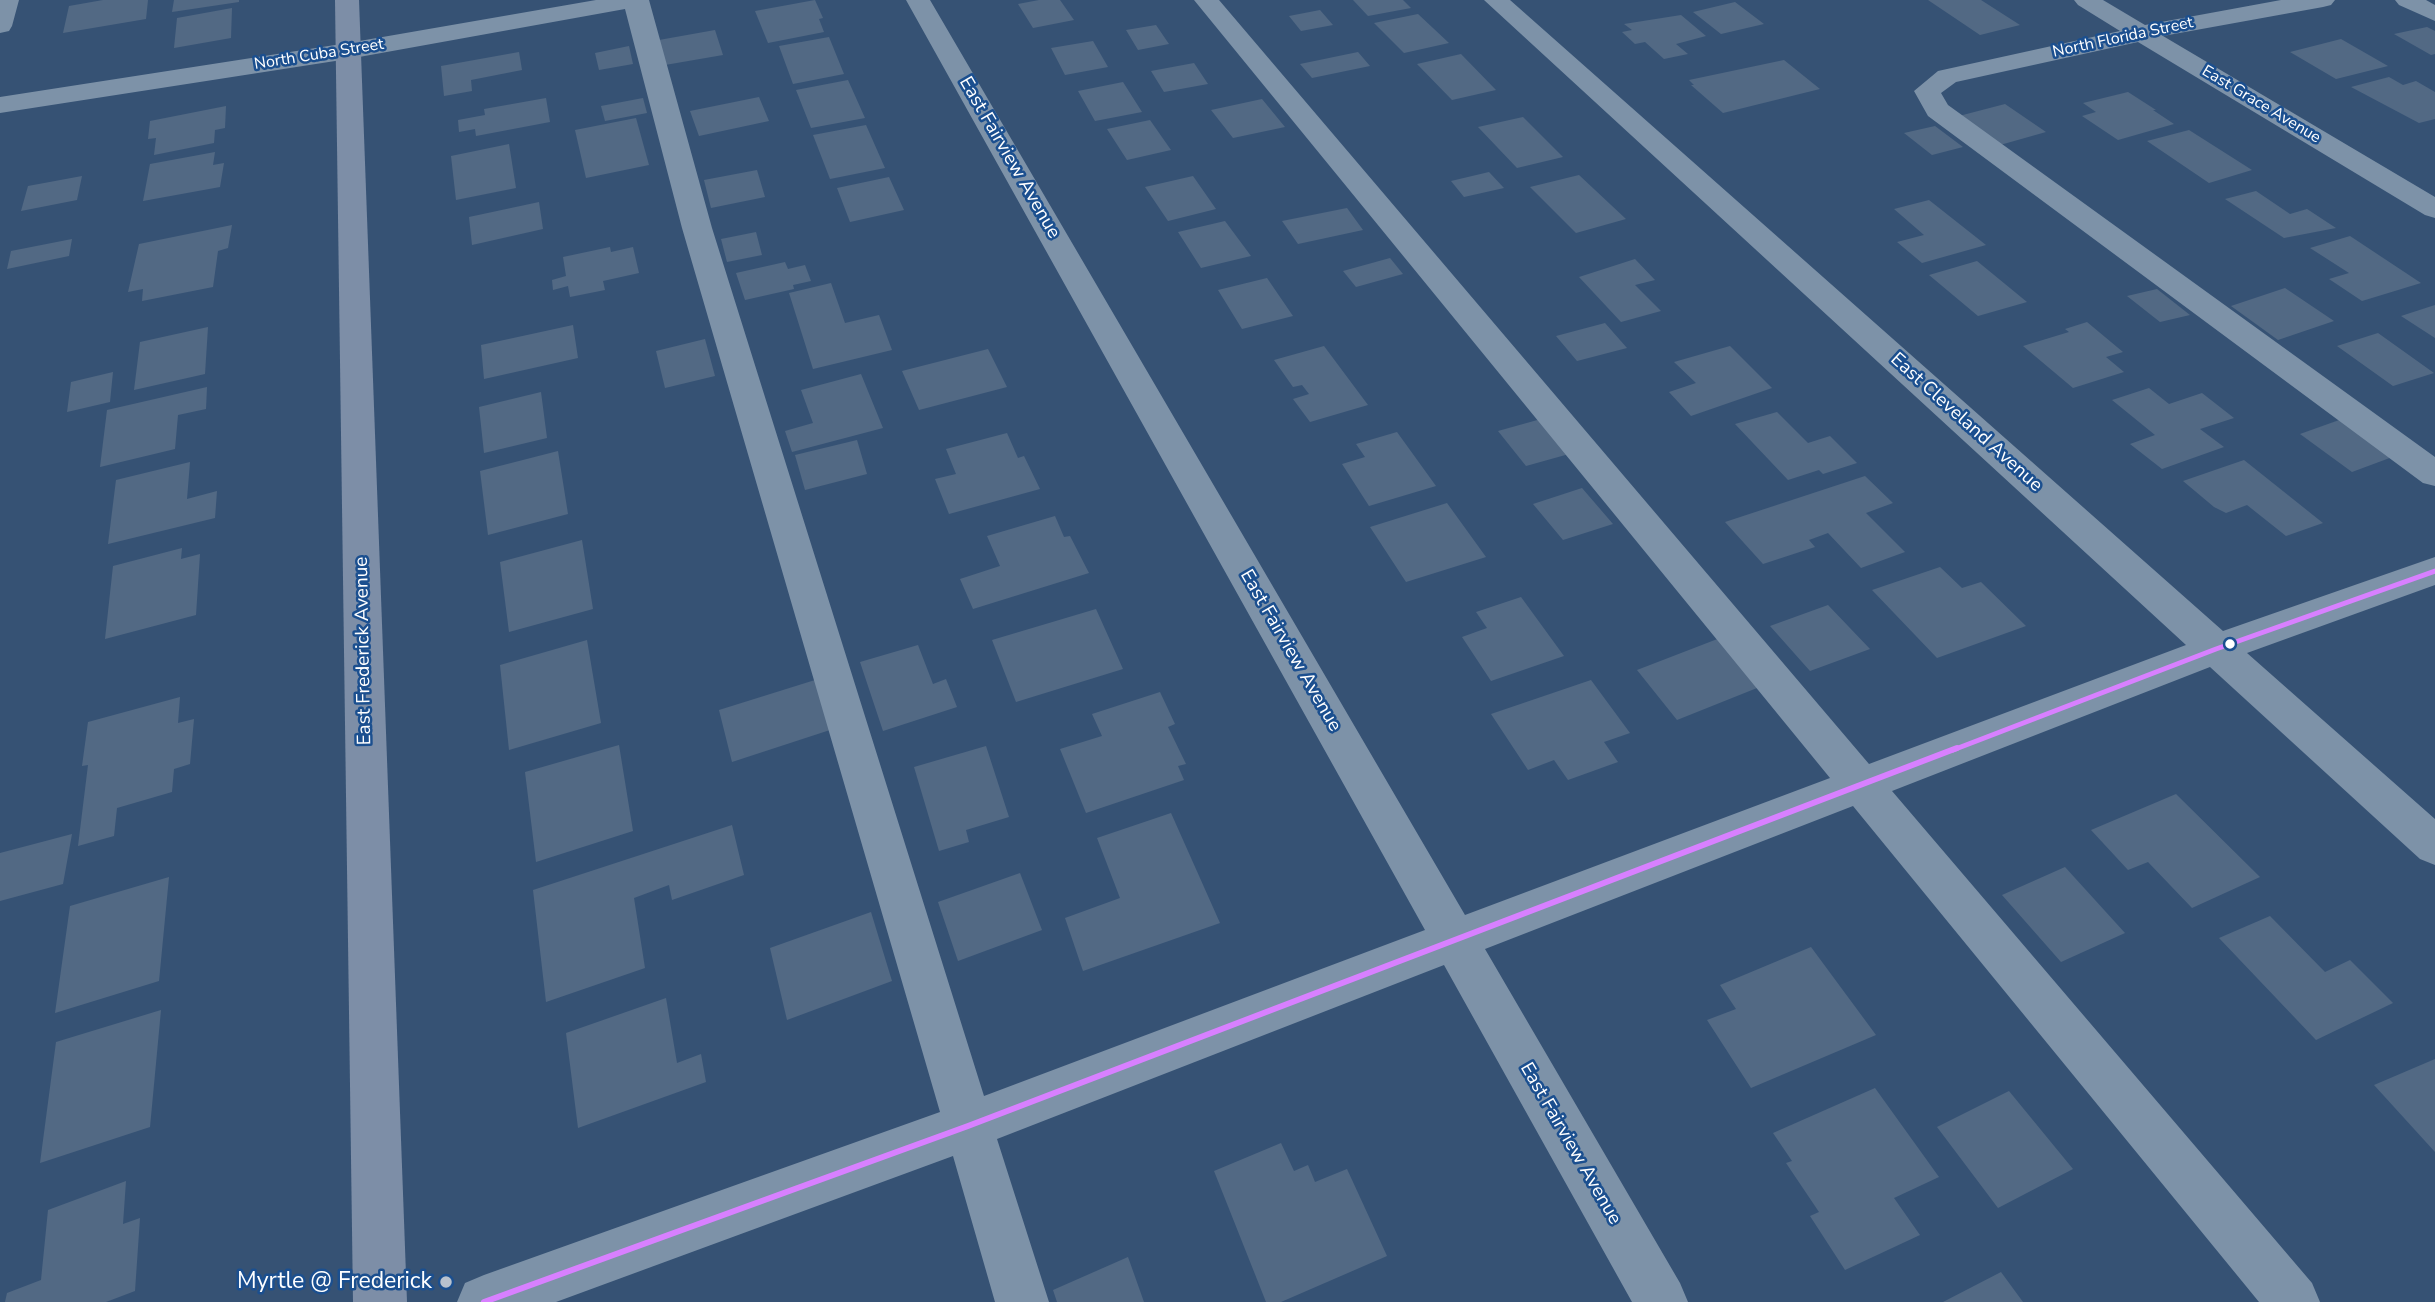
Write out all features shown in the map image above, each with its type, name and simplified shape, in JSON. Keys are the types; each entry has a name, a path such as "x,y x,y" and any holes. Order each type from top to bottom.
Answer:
{"main road":[{"name":"East Frederick Avenue","path":"347,0 380,1302"}],"street":[{"path":"0,26 7,0"},
{"path":"635,0 697,228 1022,1302"},
{"name":"North Cuba Street","path":"0,105 348,51 635,0"},
{"name":"East Fairview Avenue","path":"918,0 1661,1302"},
{"path":"1206,0 2293,1302"},
{"name":"East Cleveland Avenue","path":"1496,0 2435,846"},
{"name":"East Grace Avenue","path":"2086,0 2435,209"},
{"name":"North Florida Street","path":"2323,0 2141,33 1947,76 1927,91 1937,110 2435,474"},
{"path":"2407,0 2435,14"},
{"path":"484,1302 968,1126 2216,649 2435,571"}],"building":[{"path":"103,0 148,0 146,19 63,33 69,6"},
{"path":"174,0 239,0 239,2 172,12"},
{"path":"815,0 823,18 819,19 824,32 768,43 755,11"},
{"path":"1060,0 1074,20 1033,28 1018,4"},
{"path":"1353,0 1403,0 1411,8 1368,16"},
{"path":"1928,0 1981,0 2020,25 1980,35"},
{"path":"1735,2 1764,24 1721,34 1693,12"},
{"path":"232,8 231,38 174,48 177,18"},
{"path":"1320,10 1333,25 1301,31 1289,16"},
{"path":"1418,14 1449,43 1404,53 1374,23"},
{"path":"1681,15 1706,36 1676,44 1688,54 1664,59 1645,42 1635,44 1622,32 1632,30 1624,24"},
{"path":"1156,25 1169,44 1138,50 1126,30"},
{"path":"2427,27 2435,31 2435,54 2431,55 2394,34"},
{"path":"715,30 723,55 665,65 659,40"},
{"path":"829,37 844,74 793,84 779,46"},
{"path":"2341,39 2388,66 2336,79 2290,52"},
{"path":"1093,41 1108,67 1065,75 1051,48"},
{"path":"629,46 633,64 599,70 595,53"},
{"path":"519,52 522,70 471,80 472,91 444,96 441,66"},
{"path":"1358,52 1370,66 1312,78 1300,64"},
{"path":"1461,54 1496,90 1452,100 1417,64"},
{"path":"1784,60 1820,89 1723,113 1691,85 1694,85 1689,80"},
{"path":"1194,63 1208,84 1164,92 1151,71"},
{"path":"2389,77 2403,85 2416,81 2435,92 2435,119 2419,123 2351,87"},
{"path":"848,80 865,118 811,128 796,90"},
{"path":"1123,82 1142,112 1095,121 1078,91"},
{"path":"2128,92 2174,124 2118,140 2082,116 2096,112 2083,103"},
{"path":"759,97 769,121 699,136 690,111"},
{"path":"546,98 550,122 476,136 475,129 459,132 458,120 485,115 484,109"},
{"path":"643,98 647,113 605,121 601,106"},
{"path":"1262,99 1285,127 1233,138 1211,110"},
{"path":"2005,104 2046,132 2000,145 1959,116"},
{"path":"226,106 225,128 215,130 214,143 154,155 156,138 148,139 150,121"},
{"path":"1523,117 1563,157 1517,168 1478,127"},
{"path":"636,118 649,165 586,178 575,130"},
{"path":"1150,120 1171,150 1127,160 1107,129"},
{"path":"866,125 885,168 830,179 813,135"},
{"path":"1935,126 1963,147 1932,155 1904,133"},
{"path":"2189,130 2252,170 2209,183 2147,141"},
{"path":"509,144 516,188 456,200 451,156"},
{"path":"215,152 213,165 224,163 220,187 143,201 150,164"},
{"path":"757,170 765,197 711,208 704,180"},
{"path":"1489,172 1504,188 1464,197 1451,181"},
{"path":"1579,175 1626,219 1576,233 1530,187"},
{"path":"82,176 77,200 21,211 28,186"},
{"path":"1193,176 1216,209 1168,221 1145,187"},
{"path":"889,177 904,210 850,222 837,188"},
{"path":"2256,191 2290,214 2307,209 2336,228 2284,238 2225,199"},
{"path":"1929,200 1986,245 1922,263 1897,242 1924,235 1894,209"},
{"path":"539,202 543,229 472,245 469,217"},
{"path":"1347,208 1363,230 1298,244 1282,221"},
{"path":"1225,221 1251,256 1201,268 1178,232"},
{"path":"232,225 228,248 218,251 213,287 142,301 143,289 128,292 139,244"},
{"path":"756,232 762,255 727,262 721,239"},
{"path":"2350,236 2421,283 2362,301 2329,279 2349,273 2310,248"},
{"path":"72,239 69,256 7,269 11,251"},
{"path":"610,247 611,252 633,247 639,273 603,281 605,290 570,297 568,286 553,290 552,280 566,276 563,257"},
{"path":"1390,258 1403,274 1356,287 1343,271"},
{"path":"1635,259 1655,280 1635,285 1661,311 1621,322 1579,277"},
{"path":"1977,261 2027,302 1978,316 1929,275"},
{"path":"785,262 788,269 805,265 811,281 793,285 794,289 745,300 736,273"},
{"path":"1267,278 1293,316 1242,329 1218,290"},
{"path":"831,283 845,323 879,315 892,350 813,369 789,293"},
{"path":"2285,288 2334,321 2278,340 2231,306"},
{"path":"2157,289 2190,315 2160,322 2127,296"},
{"path":"2435,305 2435,338 2401,316"},
{"path":"2087,322 2123,352 2106,357 2124,372 2073,388 2023,346 2069,332 2065,329"},
{"path":"1605,323 1627,348 1577,361 1556,336"},
{"path":"573,325 578,358 484,379 481,345"},
{"path":"208,327 205,374 134,390 140,342"},
{"path":"2378,333 2434,373 2393,386 2337,346"},
{"path":"705,339 715,376 665,388 656,351"},
{"path":"1324,346 1368,405 1310,422 1293,399 1309,394 1302,385 1293,387 1274,360"},
{"path":"1730,346 1772,388 1691,416 1669,392 1696,383 1674,362"},
{"path":"988,349 1007,387 919,410 902,371"},
{"path":"113,372 110,402 67,412 71,382"},
{"path":"861,374 883,428 792,452 785,431 813,423 801,390"},
{"path":"207,387 206,409 178,415 175,449 100,467 107,410"},
{"path":"2149,388 2169,404 2202,393 2234,418 2200,429 2224,447 2162,469 2130,444 2155,435 2112,400"},
{"path":"541,392 547,438 484,453 479,407"},
{"path":"1777,412 1808,443 1830,436 1857,463 1823,474 1819,470 1788,480 1735,424"},
{"path":"1541,419 1569,454 1526,466 1498,431"},
{"path":"2342,419 2395,456 2352,472 2300,434"},
{"path":"1397,432 1436,486 1369,506 1342,464 1365,457 1356,444"},
{"path":"1007,433 1018,458 1024,456 1040,489 949,514 935,479 956,474 946,449"},
{"path":"857,440 867,474 805,490 795,455"},
{"path":"558,451 568,514 488,535 480,471"},
{"path":"2244,460 2323,523 2286,536 2247,505 2226,513 2214,507 2183,481"},
{"path":"190,462 187,499 217,491 215,518 108,544 116,480"},
{"path":"1865,476 1893,503 1866,513 1905,552 1861,568 1828,533 1809,540 1815,547 1763,564 1725,522"},
{"path":"1582,488 1613,524 1563,540 1533,504"},
{"path":"1447,503 1486,557 1406,582 1370,527"},
{"path":"1055,516 1064,537 1070,536 1089,573 973,609 960,579 1000,566 987,536"},
{"path":"582,540 593,609 509,632 500,562"},
{"path":"182,548 181,559 200,554 196,615 105,639 113,566"},
{"path":"1940,567 1962,588 1981,582 2026,626 1937,658 1872,590"},
{"path":"1521,597 1564,656 1491,681 1462,637 1487,628 1476,612"},
{"path":"1828,605 1870,649 1810,671 1770,626"},
{"path":"1096,609 1123,669 1016,702 992,640"},
{"path":"1720,638 1762,686 1677,720 1637,670"},
{"path":"587,640 601,723 509,750 500,665"},
{"path":"918,645 933,684 946,679 957,707 883,731 860,662"},
{"path":"815,680 830,730 732,762 719,710"},
{"path":"1591,680 1630,733 1604,742 1618,762 1568,780 1554,760 1528,770 1491,714"},
{"path":"1160,692 1175,724 1168,727 1186,764 1178,766 1184,780 1086,813 1060,749 1102,736 1092,714"},
{"path":"180,697 178,723 194,719 190,764 174,769 172,792 117,808 114,836 78,846 88,765 82,766 88,722"},
{"path":"619,745 633,831 536,862 525,772"},
{"path":"986,746 1009,817 966,830 969,842 939,851 914,767"},
{"path":"2176,794 2260,877 2192,908 2148,862 2128,870 2091,830"},
{"path":"1171,813 1220,923 1083,971 1065,918 1120,898 1097,838"},
{"path":"732,825 744,875 672,900 669,885 634,898 645,968 546,1002 533,890"},
{"path":"72,834 63,884 0,901 0,853"},
{"path":"2065,867 2125,933 2061,962 2002,895"},
{"path":"1020,873 1042,930 958,961 938,902"},
{"path":"169,877 159,981 55,1013 70,906"},
{"path":"871,912 892,981 787,1020 770,948"},
{"path":"2270,916 2325,972 2350,960 2393,1003 2316,1040 2219,938"},
{"path":"1811,947 1876,1035 1751,1088 1707,1020 1736,1009 1720,985"},
{"path":"666,998 677,1063 701,1054 706,1082 578,1128 566,1033"},
{"path":"161,1010 150,1127 40,1163 56,1042"},
{"path":"2435,1059 2435,1152 2374,1085"},
{"path":"1875,1088 1939,1177 1894,1198 1920,1235 1845,1270 1810,1216 1819,1212 1786,1163 1792,1161 1773,1133"},
{"path":"2009,1091 2073,1169 1998,1208 1937,1127"},
{"path":"1281,1143 1294,1171 1308,1165 1315,1182 1347,1169 1387,1256 1281,1302 1266,1302 1214,1171"},
{"path":"126,1181 123,1224 140,1218 135,1291 106,1302 5,1302 7,1293 41,1280 48,1210"},
{"path":"1128,1257 1144,1302 1057,1302 1053,1290"},
{"path":"2001,1272 2023,1302 1943,1302"}],"transit line":[{"path":"484,1302 968,1126 2216,649 2435,571"}],"place":[{"name":"Myrtle @ Frederick","path":"446,1282"}]}
